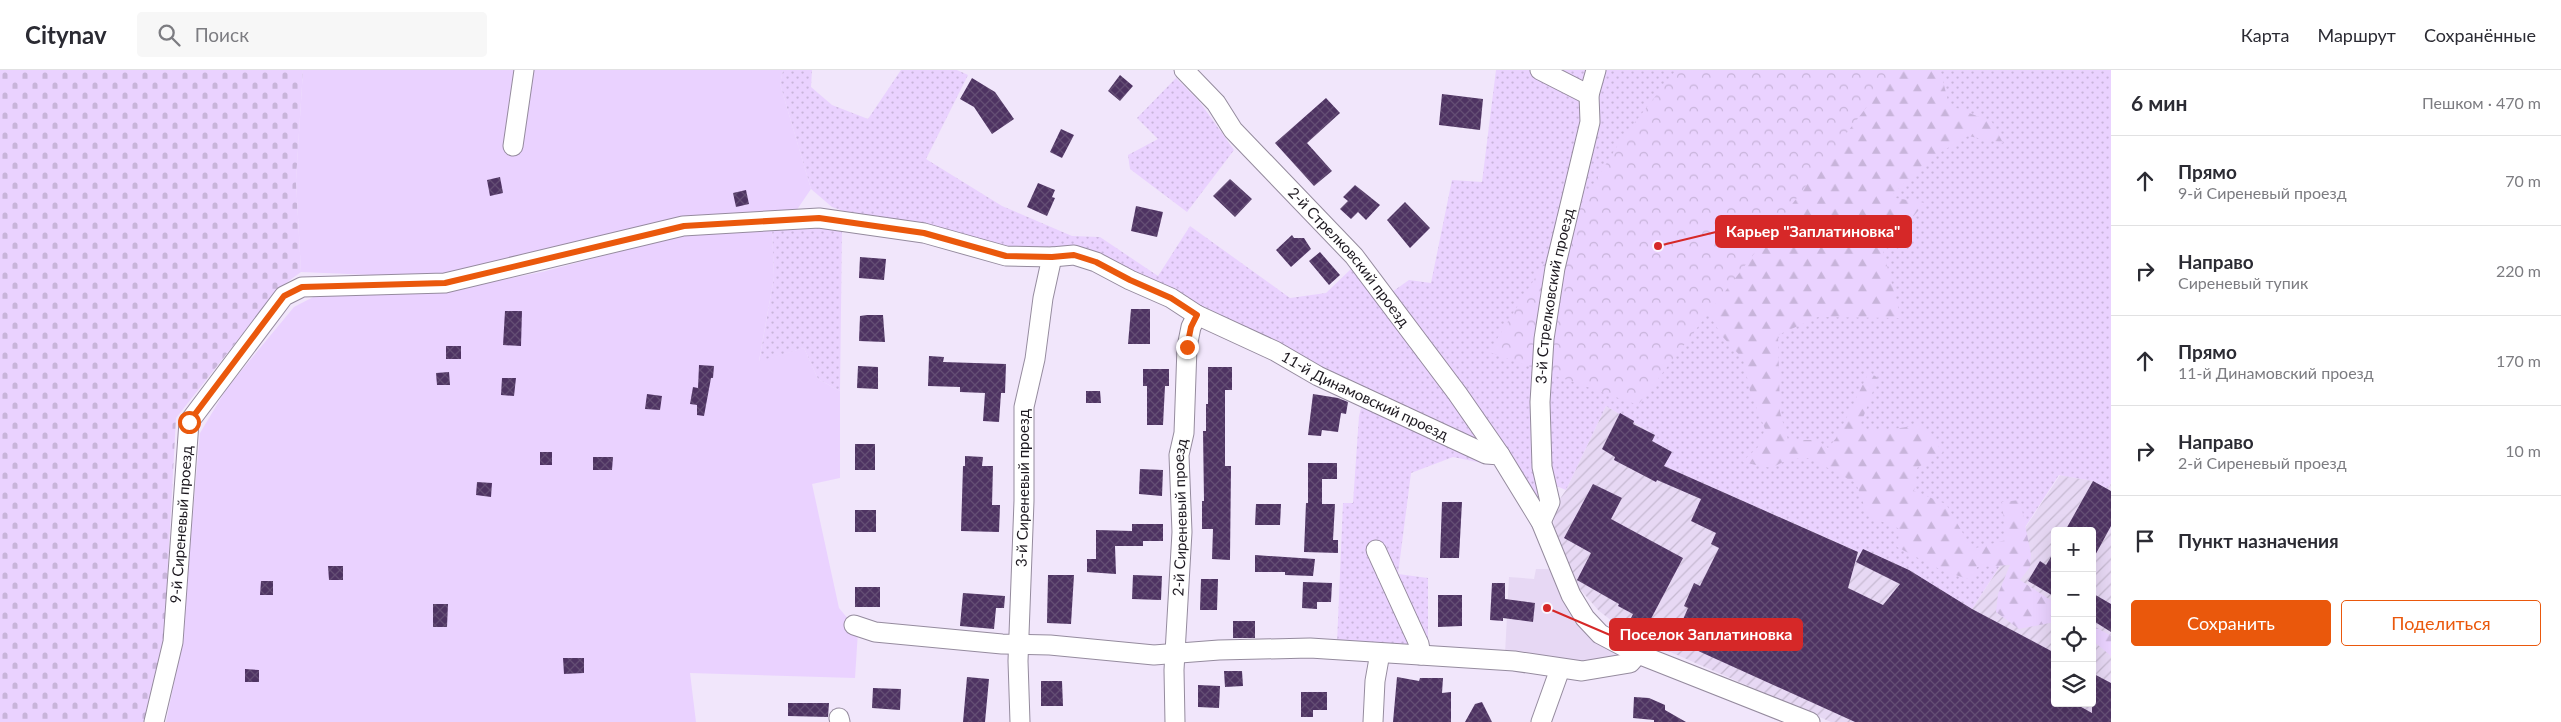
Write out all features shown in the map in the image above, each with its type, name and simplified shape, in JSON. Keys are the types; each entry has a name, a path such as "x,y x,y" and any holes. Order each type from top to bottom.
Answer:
{"street":[{"path":"513,146 524,70"},
{"name":"2-й Стрелковский проезд","path":"1184,70 1216,103 1233,130 1354,256 1452,385 1500,455"},
{"path":"1540,70 1589,95"},
{"name":"3-й Стрелковский проезд","path":"1541,522 1550,502 1542,467 1540,402 1544,339 1555,268 1590,122 1589,95 1596,70"},
{"name":"11-й Динамовский проезд","path":"284,296 302,287 445,283 684,226 819,218 924,233 1006,256 1052,257 1074,255 1096,262 1130,280 1171,298 1197,315 1275,352 1318,376 1486,454 1500,455"},
{"name":"3-й Сиреневый проезд","path":"1020,722 1019,645 1024,407 1035,359 1043,298 1052,257"},
{"name":"9-й Сиреневый проезд","path":"154,722 173,642 189,422 284,296"},
{"name":"2-й Сиреневый проезд","path":"1174,722 1182,532 1178,455 1184,433 1187,347 1191,327 1197,315"},
{"path":"1500,455 1541,522 1571,595 1585,618 1600,634 1638,654 1810,722"},
{"path":"1376,550 1419,644 1421,655"},
{"path":"854,625 875,632 1154,655 1219,650 1310,648 1514,661 1560,669 1582,670 1614,667 1630,663 1638,654"},
{"path":"1372,722 1375,681 1380,653"},
{"path":"1541,722 1560,669"}],"shaded area":[{"path":"1606,406 1655,435 1653,441 1672,452 1664,466 1861,553 1863,549 1909,570 1972,609 2060,475 2093,481 2108,489 2111,483 2111,722 1831,722 1629,634 1599,611 1579,588 1565,565 1554,536 1553,509 1566,490"},
{"path":"1536,569 1554,569 1594,638 1621,656 1580,664 1505,654 1509,577 1534,579"}],"green space":[{"path":"0,70 303,70 296,180 301,272 278,289 176,418 164,639 146,722 0,722"},
{"path":"303,70 783,70 780,84 811,189 796,211 443,278 301,272 296,180"},
{"path":"783,70 812,70 811,87 832,105 868,119 901,70 957,70 968,75 926,159 1002,206 1072,236 1100,237 1158,276 1190,226 1290,298 1326,293 1352,268 1462,412 1484,446 1132,276 863,218 832,207 811,189 780,84"},
{"path":"1496,70 2111,70 2111,483 2108,489 2093,481 2059,475 1972,609 1909,570 1863,549 1861,553 1664,466 1672,452 1652,441 1655,435 1606,406 1566,490 1554,485 1540,502 1392,292 1409,280 1431,283 1452,180 1482,182"},
{"path":"1676,70 1895,70 1638,405 1489,352 1621,140"},
{"path":"1851,70 1938,70 1941,73 1949,105 1992,122 2003,143 1968,136 1929,159 1890,197 1925,203 1883,251 1901,318 1818,317 1778,335 1780,412 1788,440 1817,440 1828,448 1837,437 1869,372 1878,378 1858,431 1887,430 1920,425 1943,452 1917,468 1914,491 1946,504 1972,549 2006,540 2002,502 2020,500 2031,554 2030,567 2020,580 2051,600 2051,623 2019,629 1996,612 1998,594 2010,565 1977,567 1971,580 1943,571 1897,547 1900,529 1868,516 1856,483 1809,458 1789,459 1771,468 1742,462 1758,447 1765,429 1750,391 1743,359 1722,336 1690,283"},
{"path":"1176,78 1199,101 1234,150 1187,212 1130,169 1128,155 1158,139 1137,118"},
{"path":"772,228 842,228 840,391 818,379 804,348 759,362 774,277"},
{"path":"772,228 774,277 759,361 804,348 818,379 840,391 840,478 812,484 839,608 858,631 855,678 690,673 696,722 166,722 181,648 200,433 227,388 294,307 321,293 447,291 542,272 686,234"},
{"path":"1363,401 1484,459 1482,463 1453,457 1411,473 1398,574 1428,578 1428,648 1337,644 1343,503 1353,503 1359,416"},
{"path":"2096,627 2111,636 2111,656 2096,643"}],"building":[{"path":"1120,75 1133,86 1120,101 1108,91"},
{"path":"972,78 995,92 1014,119 992,134 974,107 960,99"},
{"path":"1442,94 1483,99 1480,130 1439,125"},
{"path":"1326,98 1340,113 1307,143 1332,171 1314,186 1275,143"},
{"path":"1061,129 1074,135 1062,158 1050,152"},
{"path":"500,177 503,193 490,196 487,180"},
{"path":"1230,179 1252,199 1235,217 1213,196"},
{"path":"1038,183 1055,190 1052,197 1055,198 1047,216 1027,207"},
{"path":"1355,185 1380,205 1366,220 1358,212 1351,219 1340,209 1348,201 1343,197"},
{"path":"746,190 749,204 736,207 733,193"},
{"path":"1405,202 1430,228 1410,248 1387,220"},
{"path":"1136,206 1163,212 1157,237 1131,231"},
{"path":"1292,235 1294,238 1304,238 1311,249 1291,267 1276,250"},
{"path":"1320,252 1340,275 1329,285 1309,261"},
{"path":"860,257 886,259 884,280 859,278"},
{"path":"1131,309 1150,309 1150,344 1128,344"},
{"path":"505,311 522,311 521,346 503,345"},
{"path":"883,315 885,342 859,341 860,316"},
{"path":"446,346 461,346 461,359 446,359"},
{"path":"929,356 944,357 943,362 1006,364 1005,393 1001,393 999,422 983,421 985,393 960,392 960,387 928,386"},
{"path":"699,365 714,366 704,416 697,415 697,405 690,404 693,387 698,388"},
{"path":"858,366 878,367 878,389 857,388"},
{"path":"1208,367 1232,367 1232,390 1225,390 1225,466 1231,466 1230,560 1212,559 1213,529 1202,529 1202,501 1204,501 1203,431 1206,431"},
{"path":"1143,369 1169,369 1169,386 1165,386 1163,425 1147,425 1147,386 1143,386"},
{"path":"449,372 450,385 437,385 436,373"},
{"path":"502,378 516,378 514,396 501,395"},
{"path":"1086,391 1100,391 1101,403 1086,403"},
{"path":"647,394 662,396 660,410 645,409"},
{"path":"1313,394 1338,398 1348,402 1346,414 1341,413 1338,432 1322,430 1321,436 1308,435"},
{"path":"1620,413 1634,421 1633,424 1655,435 1652,441 1672,452 1664,466 1858,552 1848,588 1883,605 1900,584 1856,562 1863,549 1909,570 1972,609 2051,651 2051,707 2081,707 2092,713 2092,707 2096,707 2096,675 2111,683 2111,722 1855,722 1674,640 1688,608 1684,606 1694,583 1700,586 1719,548 1711,544 1716,533 1691,521 1701,499 1657,480 1656,482 1614,460 1615,457 1602,449"},
{"path":"855,444 875,444 875,470 855,470"},
{"path":"540,452 552,452 552,465 540,465"},
{"path":"965,456 983,457 982,466 993,466 992,505 1000,505 999,532 961,531"},
{"path":"593,457 613,457 612,470 593,470"},
{"path":"1308,463 1337,463 1337,479 1322,479 1322,504 1335,504 1333,540 1338,540 1338,553 1304,552 1306,503 1308,503"},
{"path":"1140,469 1163,470 1162,496 1139,494"},
{"path":"2093,481 2111,491 2111,526 2096,554 2096,527 2067,527"},
{"path":"477,482 492,483 491,497 476,495"},
{"path":"1593,484 1622,498 1611,519 1683,558 1643,634 1627,626 1633,614 1577,580 1591,553 1564,538"},
{"path":"1442,502 1462,502 1459,558 1440,558"},
{"path":"1256,504 1281,504 1280,525 1255,525"},
{"path":"855,510 876,510 876,532 855,532"},
{"path":"1132,524 1163,524 1163,541 1143,541 1143,546 1115,546 1116,574 1087,572 1087,559 1096,559 1096,530 1132,531"},
{"path":"1255,555 1315,559 1313,576 1285,575 1285,572 1255,572"},
{"path":"2051,557 2051,595 2028,581 2040,561 2046,565"},
{"path":"328,566 343,566 343,580 329,580"},
{"path":"1048,575 1074,575 1071,624 1047,623"},
{"path":"1133,575 1162,576 1161,600 1132,599"},
{"path":"1201,579 1218,579 1217,610 1200,610"},
{"path":"261,581 273,581 273,595 260,595"},
{"path":"1303,582 1332,583 1331,602 1317,602 1317,609 1302,608"},
{"path":"1492,583 1505,583 1505,599 1535,603 1533,622 1503,618 1503,621 1490,620"},
{"path":"855,587 880,587 880,607 855,607"},
{"path":"963,593 1005,596 1004,608 996,608 994,629 960,626"},
{"path":"1438,595 1462,595 1462,626 1438,627"},
{"path":"2096,595 2111,604 2111,632 2096,623"},
{"path":"433,604 448,604 447,627 433,627"},
{"path":"1233,621 1255,621 1255,638 1233,638"},
{"path":"563,658 584,658 584,673 564,674"},
{"path":"245,669 259,670 259,682 245,682"},
{"path":"1224,671 1242,671 1243,686 1225,687"},
{"path":"967,677 989,679 985,722 963,722"},
{"path":"1397,677 1419,681 1420,678 1443,678 1442,693 1451,692 1451,722 1393,722"},
{"path":"1041,681 1062,681 1063,706 1041,706"},
{"path":"1198,685 1220,686 1219,708 1198,707"},
{"path":"873,688 901,689 900,710 872,708"},
{"path":"1301,692 1327,692 1327,710 1313,710 1313,717 1301,717"},
{"path":"1634,697 1649,698 1665,705 1665,710 1686,722 1654,722 1654,720 1633,718"},
{"path":"1482,702 1492,722 1465,722 1475,704"},
{"path":"788,703 829,703 828,717 788,716"}],"place":[{"name":"Карьер \"Заплатиновка\"","path":"1658,246"},
{"name":"Поселок Заплатиновка","path":"1547,608"}],"route":[{"path":"189,422 284,296 302,287 445,283 684,226 819,218 924,233 1006,256 1052,257 1074,255 1096,262 1130,280 1171,298 1197,315 1191,327 1187,347"}]}
